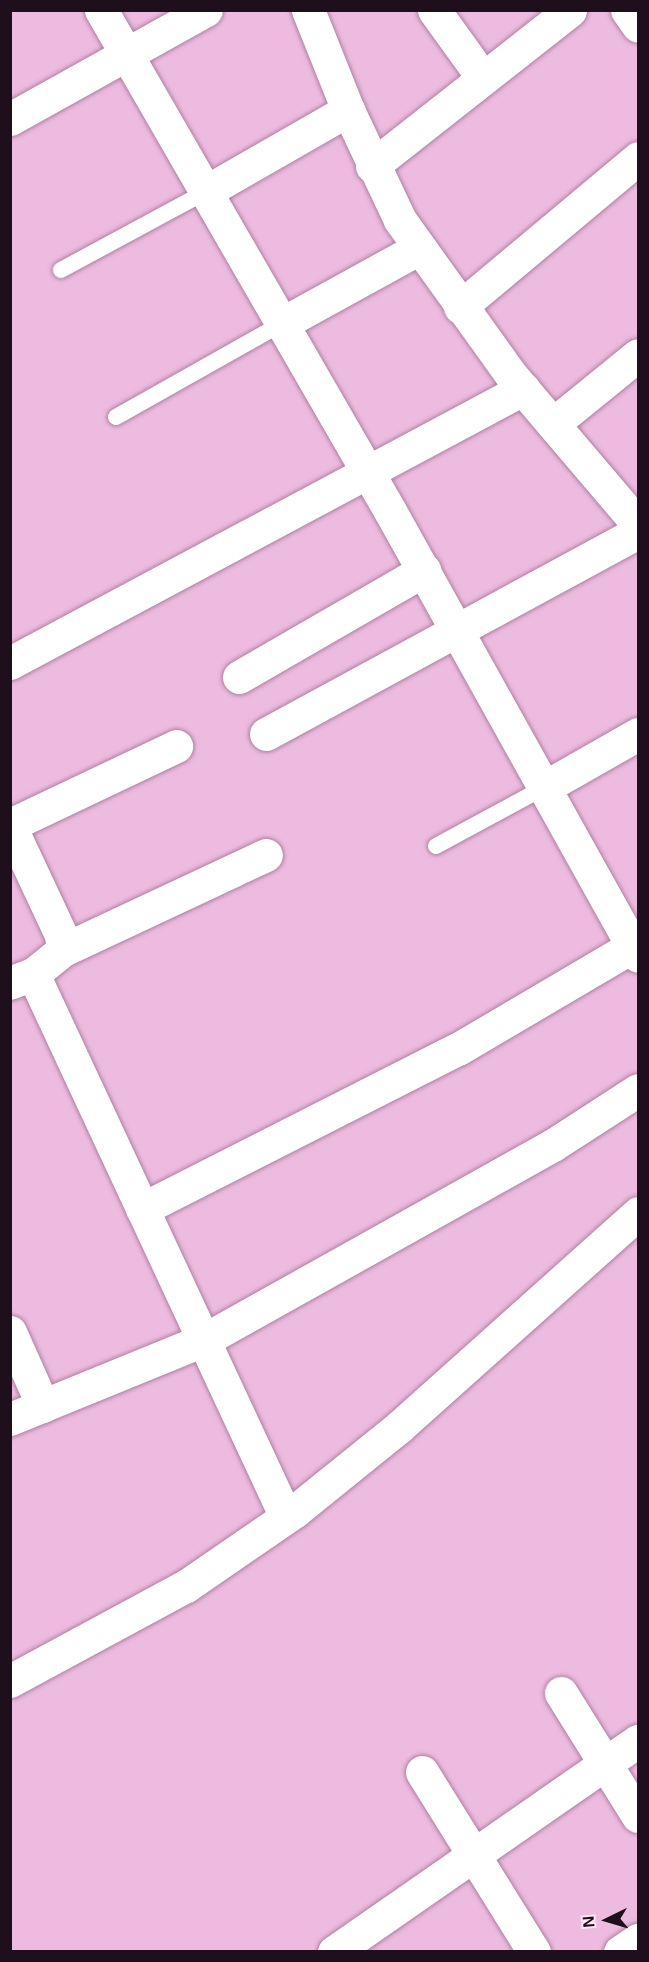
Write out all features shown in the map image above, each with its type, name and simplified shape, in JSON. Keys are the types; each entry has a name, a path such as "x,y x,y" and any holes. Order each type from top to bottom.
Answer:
{"street":[{"path":"101,10 424,570 637,948 448,1054 142,1209"},
{"path":"10,119 206,10"},
{"path":"308,10 372,165 419,248 460,307 523,389 639,524"},
{"path":"434,10 483,78"},
{"path":"372,165 570,10"},
{"path":"627,10 639,26"},
{"path":"205,192 348,110"},
{"path":"460,307 639,158"},
{"path":"281,324 419,248"},
{"path":"553,424 639,355"},
{"path":"10,663 178,576 367,471 523,389"},
{"path":"266,734 639,532"},
{"path":"239,677 424,570"},
{"path":"545,787 639,734"},
{"path":"63,950 61,935 10,826 176,746"},
{"path":"266,855 63,950 22,979 142,1209 286,1517"},
{"path":"10,1419 204,1340 553,1144 639,1090"},
{"path":"10,1681 186,1586 286,1517 399,1427 636,1222"},
{"path":"10,1332 43,1406"},
{"path":"561,1693 639,1816"},
{"path":"336,1951 472,1853 639,1741"},
{"path":"422,1772 534,1952"},
{"path":"620,1952 639,1940"}],"lane":[{"path":"61,270 205,192"},
{"path":"116,417 281,324"},
{"path":"435,846 545,787"}]}
